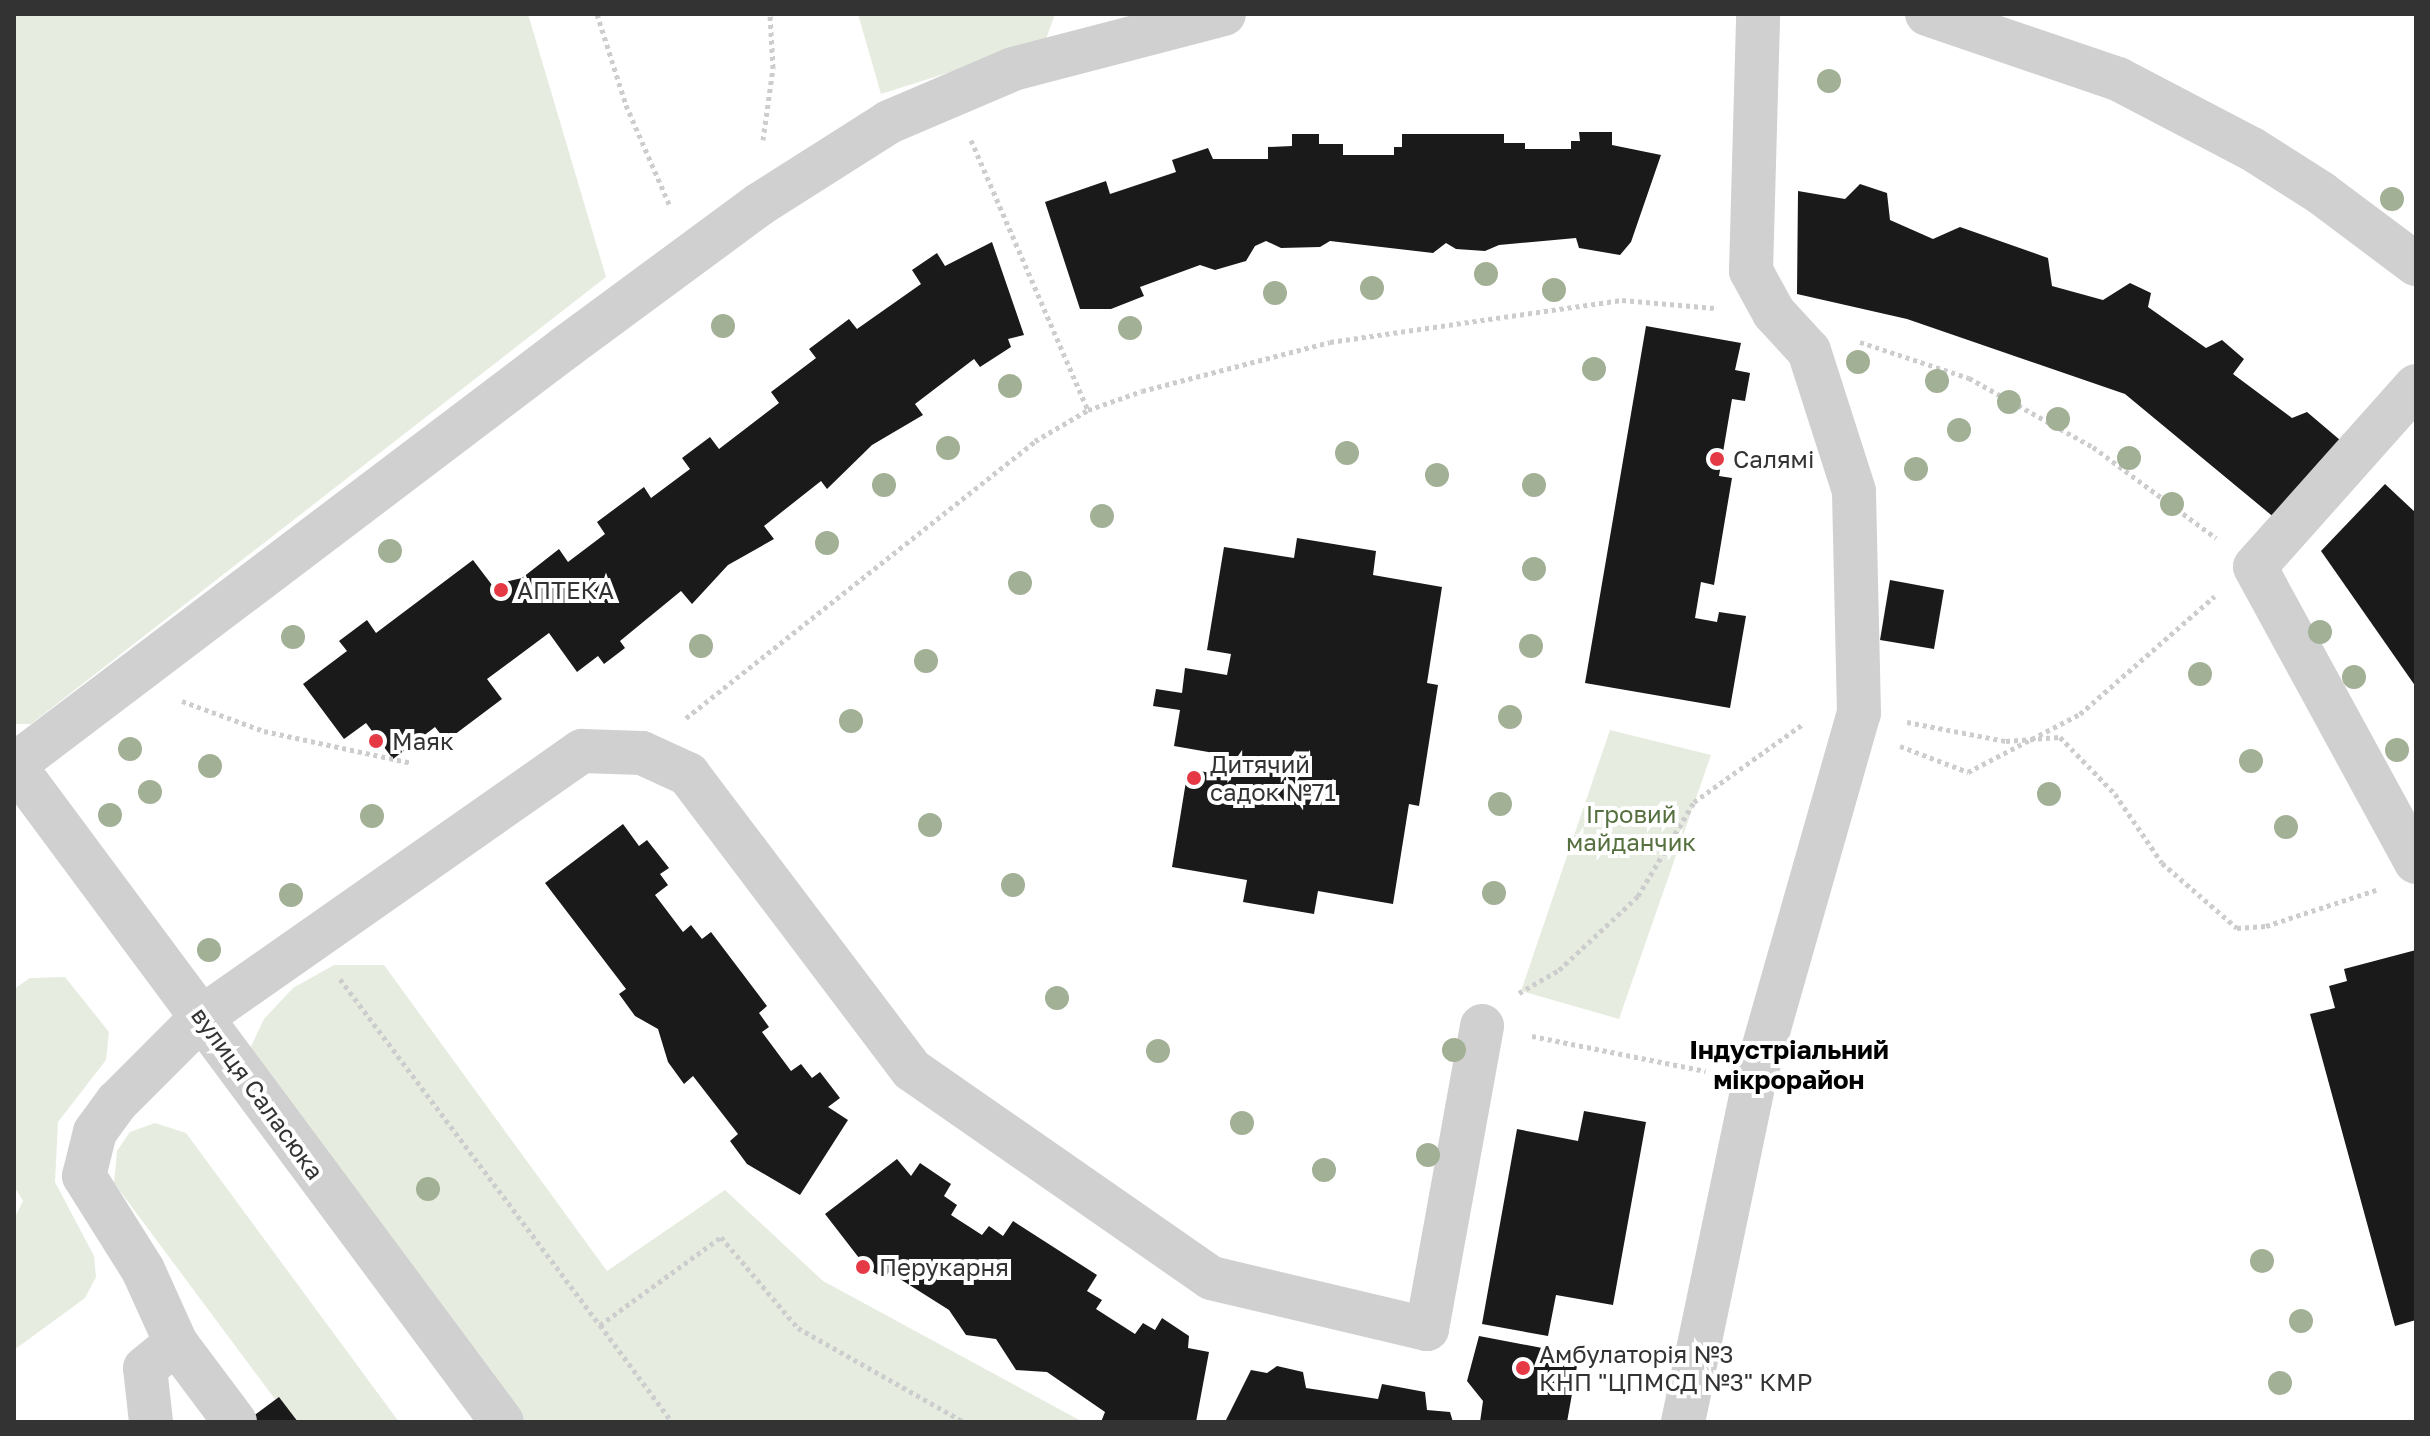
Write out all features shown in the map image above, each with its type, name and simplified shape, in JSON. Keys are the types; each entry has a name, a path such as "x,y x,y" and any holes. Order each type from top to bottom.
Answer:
{"street":[{"path":"14,765 760,204 889,122 950,93 1013,69 1224,14"},
{"path":"1683,1422 1754,1081 1858,699 1854,491 1809,351 1774,313 1751,271 1758,14"},
{"path":"1927,14 2118,79 2286,171 2416,264"},
{"path":"2401,874 2255,567 2416,386"},
{"path":"235,1422 176,1343 143,1270 84,1176 95,1132 117,1102 202,1017 313,943 582,751 642,753 688,774 912,1070 1211,1278 1427,1329 1482,1026"},
{"name":"вулиця Саласюка","path":"14,765 502,1422"},
{"path":"151,1422 145,1368 176,1343"}],"path":[{"path":"597,14 626,105 692,255"},
{"path":"760,204 764,113 773,68 770,14"},
{"path":"950,93 1088,410"},
{"path":"642,753 1035,441 1088,410 1142,391 1330,342 1622,300 1774,313"},
{"path":"1849,338 1969,378 2079,439 2255,567 2206,603 2080,714 1968,772 1885,741 1858,699"},
{"path":"125,681 264,731 412,763"},
{"path":"1482,1026 1521,991 1559,970 1638,896 1694,802 1858,699 2006,741 2060,737 2115,794 2162,863 2237,928 2266,926 2401,874"},
{"path":"313,943 672,1422"},
{"path":"1482,1026 1754,1081"},
{"path":"600,1325 721,1237 798,1328 964,1422"}],"green space":[{"path":"14,14 528,14 606,277 31,724 14,724"},
{"path":"858,14 1055,14 1045,42 881,94"},
{"name":"Ігровий майданчик","path":"1610,730 1711,755 1619,1019 1521,991"},
{"path":"334,965 384,965 607,1271 725,1190 823,1281 1083,1422 521,1422 246,1057 264,1019 293,988"},
{"path":"65,977 109,1032 106,1060 58,1122 55,1182 94,1256 96,1277 85,1298 14,1350 14,1219 23,1201 14,1186 14,989 30,978"},
{"path":"155,1123 186,1133 399,1422 292,1422 114,1183 117,1151 130,1132"}],"building":[{"path":"1579,132 1612,132 1612,145 1661,155 1631,242 1620,255 1579,248 1576,238 1499,245 1485,251 1456,249 1446,243 1433,253 1330,241 1320,247 1281,248 1266,241 1255,246 1246,261 1215,270 1200,265 1140,287 1144,296 1111,309 1080,309 1045,202 1106,181 1110,194 1176,172 1172,160 1208,148 1213,159 1268,159 1268,147 1292,146 1292,134 1319,134 1319,144 1343,144 1343,155 1394,155 1394,147 1402,147 1402,134 1504,134 1504,143 1525,143 1525,149 1571,149 1571,141 1580,141"},
{"path":"1860,184 1887,193 1890,220 1933,239 1960,227 2048,258 2052,286 2103,300 2130,283 2151,293 2148,307 2206,348 2222,340 2244,359 2233,374 2292,418 2307,412 2340,440 2276,519 2125,394 1907,319 1797,294 1798,191 1845,199"},
{"path":"992,242 1024,335 1008,339 1011,347 980,367 974,359 915,404 923,415 872,445 827,489 821,481 764,526 774,539 728,565 692,604 681,591 620,641 625,648 604,664 598,656 577,672 549,633 487,679 502,699 446,741 435,727 393,759 366,723 344,739 303,684 347,651 339,641 367,620 376,633 473,560 492,585 522,578 559,549 568,562 605,534 597,522 644,487 651,498 690,469 682,458 710,437 719,449 779,403 771,392 816,358 809,349 849,319 857,329 921,284 912,270 937,253 945,266"},
{"path":"1646,326 1741,343 1735,370 1750,373 1745,401 1732,399 1719,476 1732,478 1714,585 1701,582 1695,618 1717,622 1719,612 1746,616 1730,708 1585,683"},
{"path":"2385,484 2416,513 2416,687 2321,551"},
{"path":"1297,538 1376,551 1373,575 1442,587 1427,683 1438,685 1419,806 1409,804 1393,904 1318,891 1314,914 1243,902 1247,880 1172,867 1188,769 1211,773 1214,753 1174,746 1180,710 1153,706 1156,689 1182,693 1185,668 1227,675 1231,654 1207,650 1224,547 1294,558"},
{"path":"1890,580 1944,590 1934,649 1880,640"},
{"path":"623,824 639,846 647,840 669,868 660,874 668,885 655,895 683,932 691,925 702,939 711,932 767,1006 759,1013 769,1027 762,1032 791,1071 801,1064 812,1078 820,1072 840,1098 828,1107 848,1120 800,1195 747,1164 730,1141 738,1134 693,1076 684,1084 668,1062 658,1029 635,1016 619,994 626,989 545,883"},
{"path":"2416,950 2416,1320 2395,1326 2310,1014 2335,1008 2329,986 2347,981 2344,969"},
{"path":"1584,1111 1646,1122 1613,1305 1556,1295 1548,1336 1482,1324 1517,1129 1578,1141"},
{"path":"897,1159 911,1176 920,1163 951,1184 944,1196 957,1205 951,1215 982,1235 989,1226 1003,1236 1013,1221 1097,1275 1087,1291 1102,1300 1096,1309 1135,1334 1143,1323 1155,1330 1162,1318 1189,1336 1188,1348 1209,1352 1196,1422 1101,1422 1105,1412 1047,1372 1016,1370 996,1339 966,1335 949,1310 889,1272 884,1279 866,1267 825,1214"},
{"name":"Амбулаторія №3 КНП \"ЦПМСД №3\" КМР","path":"1479,1336 1579,1355 1567,1422 1480,1422 1483,1401 1467,1381"},
{"path":"1277,1366 1303,1372 1306,1388 1378,1399 1382,1384 1425,1392 1427,1410 1450,1412 1453,1422 1225,1422 1251,1370 1267,1373"},
{"path":"279,1397 298,1422 245,1422"}],"place":[{"name":"Салямі","path":"1717,459"},
{"name":"АПТЕКА","path":"501,590"},
{"name":"Маяк","path":"376,741"},
{"name":"Дитячий садок №71","path":"1194,778"},
{"name":"Перукарня","path":"863,1267"},
{"name":"Амбулаторія №3 КНП \"ЦПМСД №3\" КМР","path":"1523,1368"}],"district":[{"name":"Індустріальний мікрорайон","path":"1789,1065"}]}
